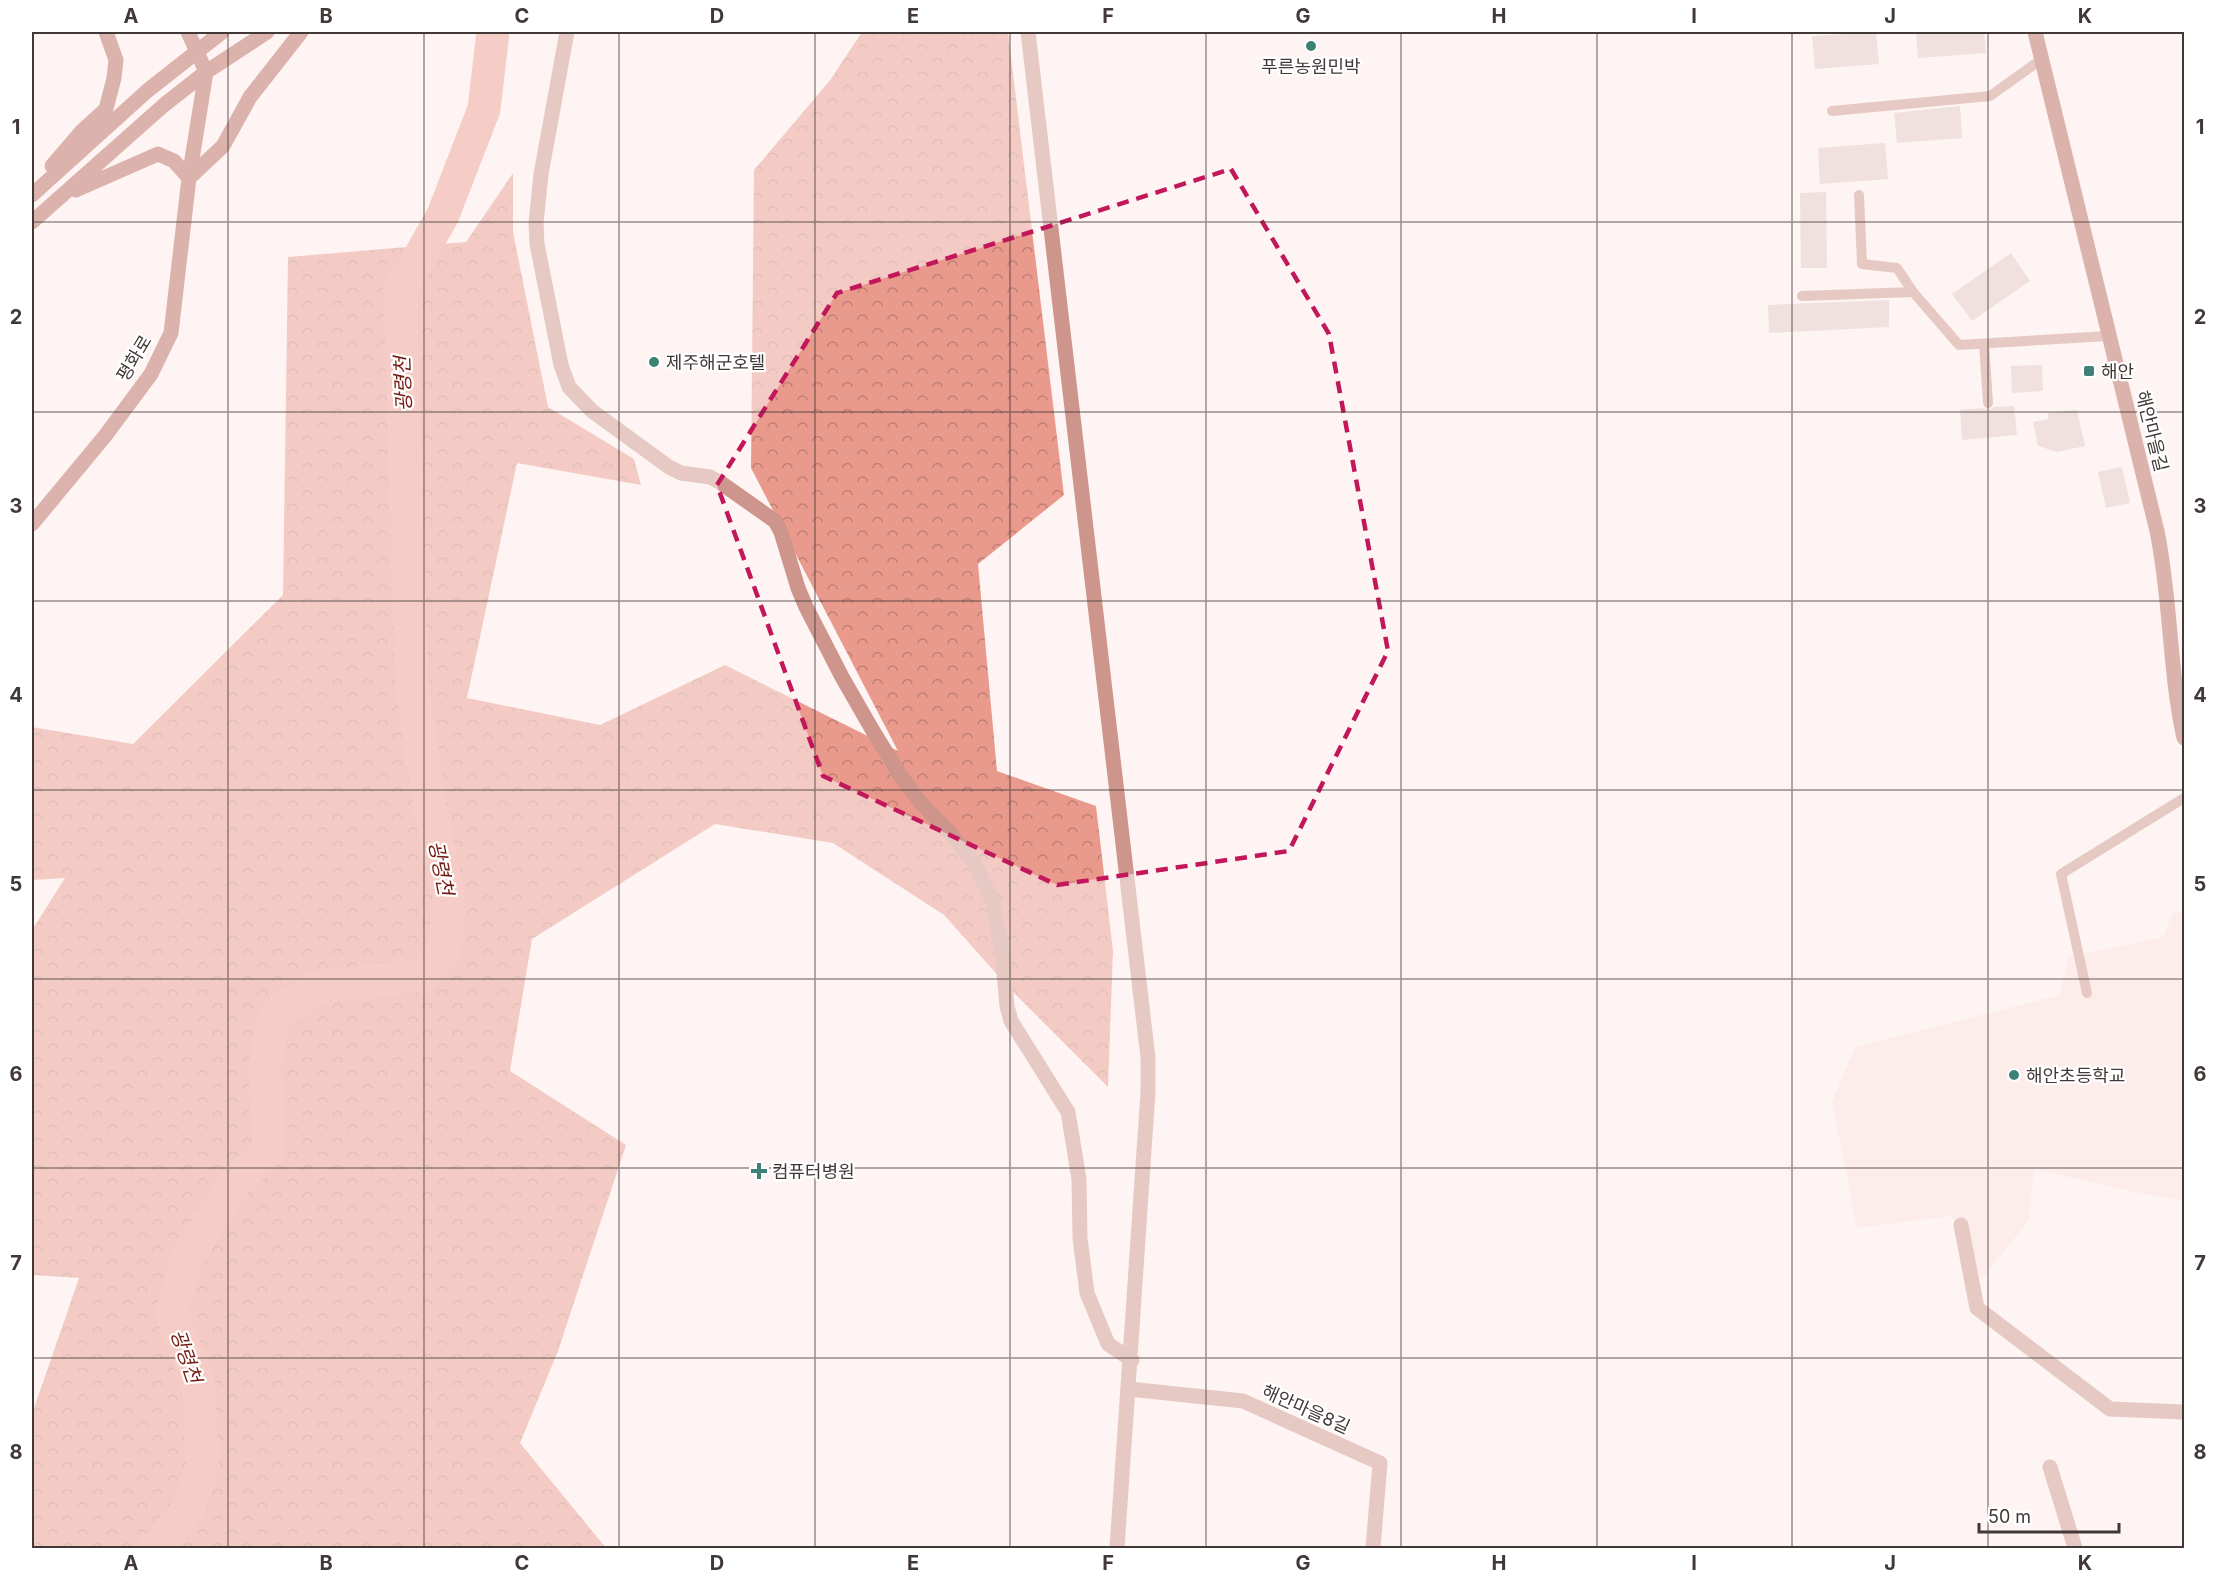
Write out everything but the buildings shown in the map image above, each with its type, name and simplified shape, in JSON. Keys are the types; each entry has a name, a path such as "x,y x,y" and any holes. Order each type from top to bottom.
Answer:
{"main road":[{"path":"32,194 58,158 106,109 116,60 106,32"},
{"path":"188,32 206,72"},
{"path":"32,194 147,91 222,32"},
{"path":"32,222 164,105 206,72 267,32"},
{"path":"64,195 158,154 174,161 189,178 223,146 250,97 301,32"},
{"name":"해안마을길","path":"2035,32 2163,557 2166,606 2184,738"},
{"name":"평화로","path":"32,524 105,436 144,383 171,333 189,178 206,72"}],"street":[{"path":"567,32 541,174 536,223 537,244 561,365 569,387 592,411 669,467 681,473 710,477 775,521 781,532 806,607 873,731 900,776 976,866 993,903 1002,950 1007,1006 1011,1021 1062,1101 1072,1125 1079,1179 1080,1238 1087,1293 1108,1344 1132,1360"},
{"path":"1028,32 1148,1058 1132,1360 1119,1501 1118,1548"},
{"path":"1961,1225 1977,1308 2110,1409 2184,1412"},
{"name":"해안마을8길","path":"1129,1389 1243,1401 1380,1463 1373,1548"},
{"path":"2050,1467 2075,1548"}],"lane":[{"path":"1832,111 1990,96 2042,59"},
{"path":"1859,195 1862,264 1897,268 1913,292 1959,345 2108,336"},
{"path":"1802,296 1913,292"},
{"path":"1984,344 1988,403"},
{"path":"2087,993 2061,874 2184,798"}],"highlighted area":[{"path":"1231,169 1329,334 1388,651 1289,851 1057,885 823,776 717,485 837,293"}],"shaded area":[{"name":"해안초등학교","path":"2184,912 2184,1201 2034,1169 2029,1220 1981,1280 1951,1216 1857,1228 1832,1102 1855,1047 2060,995 2068,957 2163,937 2173,913"}],"green space":[{"path":"862,32 1008,32 1064,495 978,564 997,771 1096,806 1113,951 1108,1087 1010,989 944,915 833,843 715,824 532,939 510,1071 626,1145 558,1351 520,1443 606,1548 32,1548 32,1414 79,1278 32,1275 32,930 65,878 32,880 32,727 133,744 283,595 288,257 466,242 513,173 513,232 548,407 634,459 641,485 517,463 467,698 600,725 725,665 898,751 751,468 754,170 831,79"}],"waterway":[{"name":"광령천","path":"154,1548 159,1545 187,1510 203,1468 198,1383 172,1313 186,1260 232,1186 269,1149 265,1064 275,1016 313,988 423,975 445,950 449,896 432,823 412,685 400,291 443,215 484,109 493,32"}],"place":[{"name":"푸른농원민박","path":"1311,46"},
{"name":"제주해군호텔","path":"654,362"},
{"name":"해안","path":"2089,371"},
{"name":"해안초등학교","path":"2014,1075"},
{"name":"컴퓨터병원","path":"759,1171"}]}
